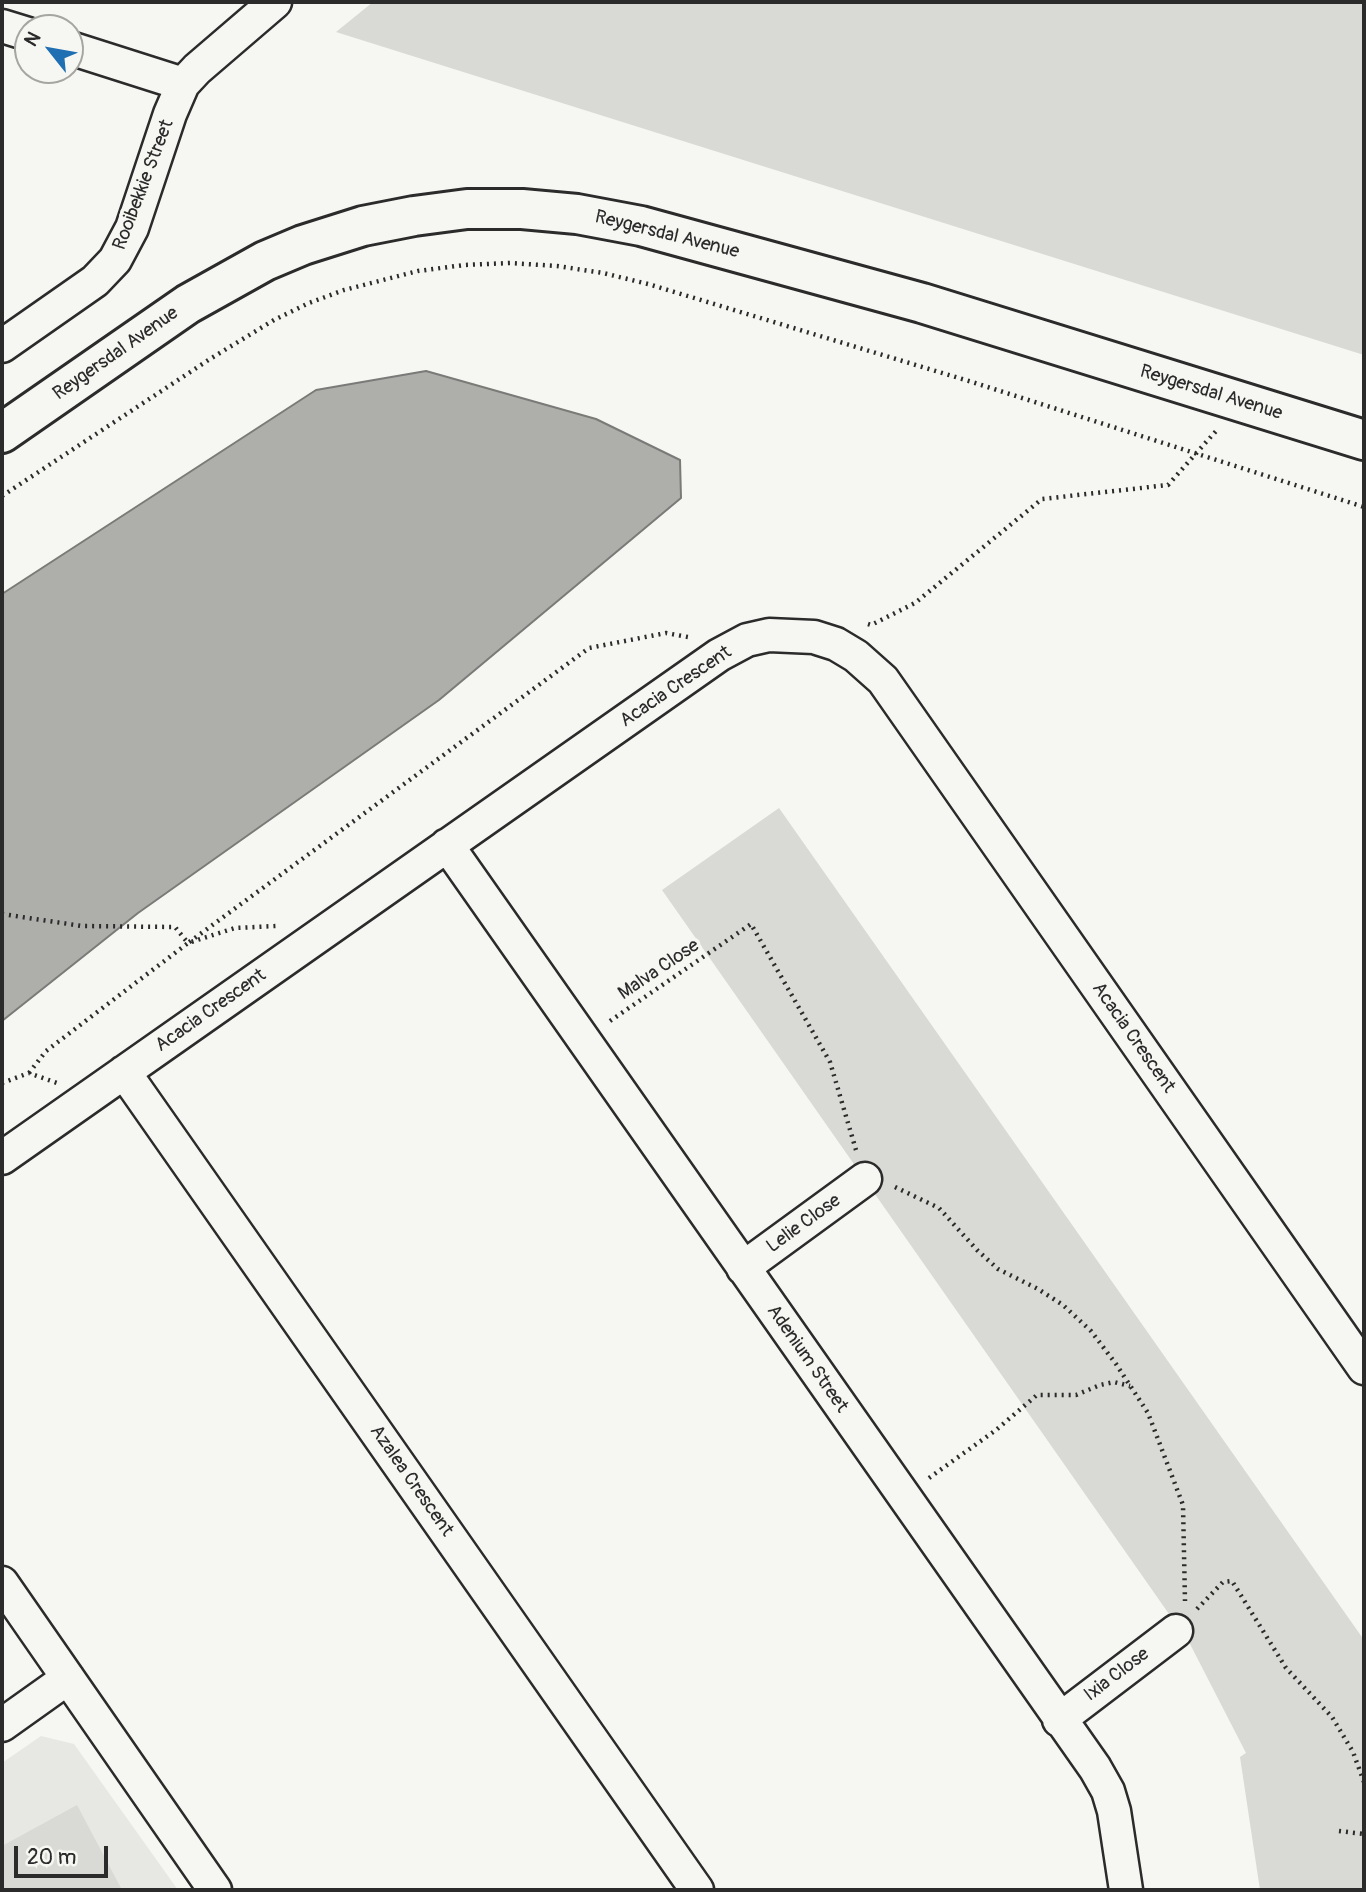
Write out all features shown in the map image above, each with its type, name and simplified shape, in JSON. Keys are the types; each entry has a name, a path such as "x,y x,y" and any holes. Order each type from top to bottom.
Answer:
{"main road":[{"name":"Reygersdal Avenue","path":"2,433 188,304 265,261 352,229 414,216 467,209 522,209 577,214 641,226 922,303 1364,440"}],"street":[{"name":"Rooibekkie Street","path":"2,346 95,281 116,260 132,229 170,114 183,84 269,4"},
{"path":"84,52 183,84"},
{"name":"Acacia Crescent","path":"2,1158 719,655 747,640 769,635 814,637 836,644 856,656 883,680 1364,1368"},
{"name":"Adenium Street","path":"447,845 1095,1768 1108,1791 1114,1811 1126,1890"},
{"name":"Azalea Crescent","path":"124,1072 697,1890"},
{"name":"Lelie Close","path":"743,1268 865,1179"},
{"path":"2,1583 215,1890"},
{"name":"Ixia Close","path":"1059,1720 1183,1623"},
{"path":"2,1725 68,1678"}],"path":[{"path":"2,496 209,359 274,320 309,303 344,289 418,271 510,263 591,271 648,284 986,386 1364,507"},
{"path":"862,622 871,625 915,603 1042,499 1168,485 1243,402"},
{"path":"2,1083 29,1073 46,1051 188,943 589,648 666,633 710,640 719,655"},
{"path":"2,914 82,926 175,927 188,943"},
{"name":"Malva Close","path":"583,1039 751,924 830,1062 865,1179"},
{"path":"188,943 234,928 299,925 312,940"},
{"path":"29,1073 90,1096"},
{"path":"865,1179 905,1189 939,1208 998,1269 1063,1305 1091,1332 1131,1387 1153,1424 1183,1505 1183,1623"},
{"path":"904,1497 996,1430 1037,1395 1076,1395 1114,1382 1131,1387"},
{"path":"1183,1623 1223,1582 1232,1581 1286,1668 1332,1717 1353,1752 1364,1782"},
{"path":"1339,1831 1364,1834"}],"shaded area":[{"path":"373,2 1364,2 1364,355 336,32"},
{"path":"426,371 596,419 680,460 681,498 439,700 138,913 2,1021 2,594 316,390"},
{"path":"779,808 1364,1640 1364,1890 1260,1890 1240,1757 1246,1753 1190,1644 662,890"},
{"path":"41,1736 74,1744 178,1890 2,1890 2,1763"},
{"path":"77,1805 122,1890 2,1890 2,1846"}]}
